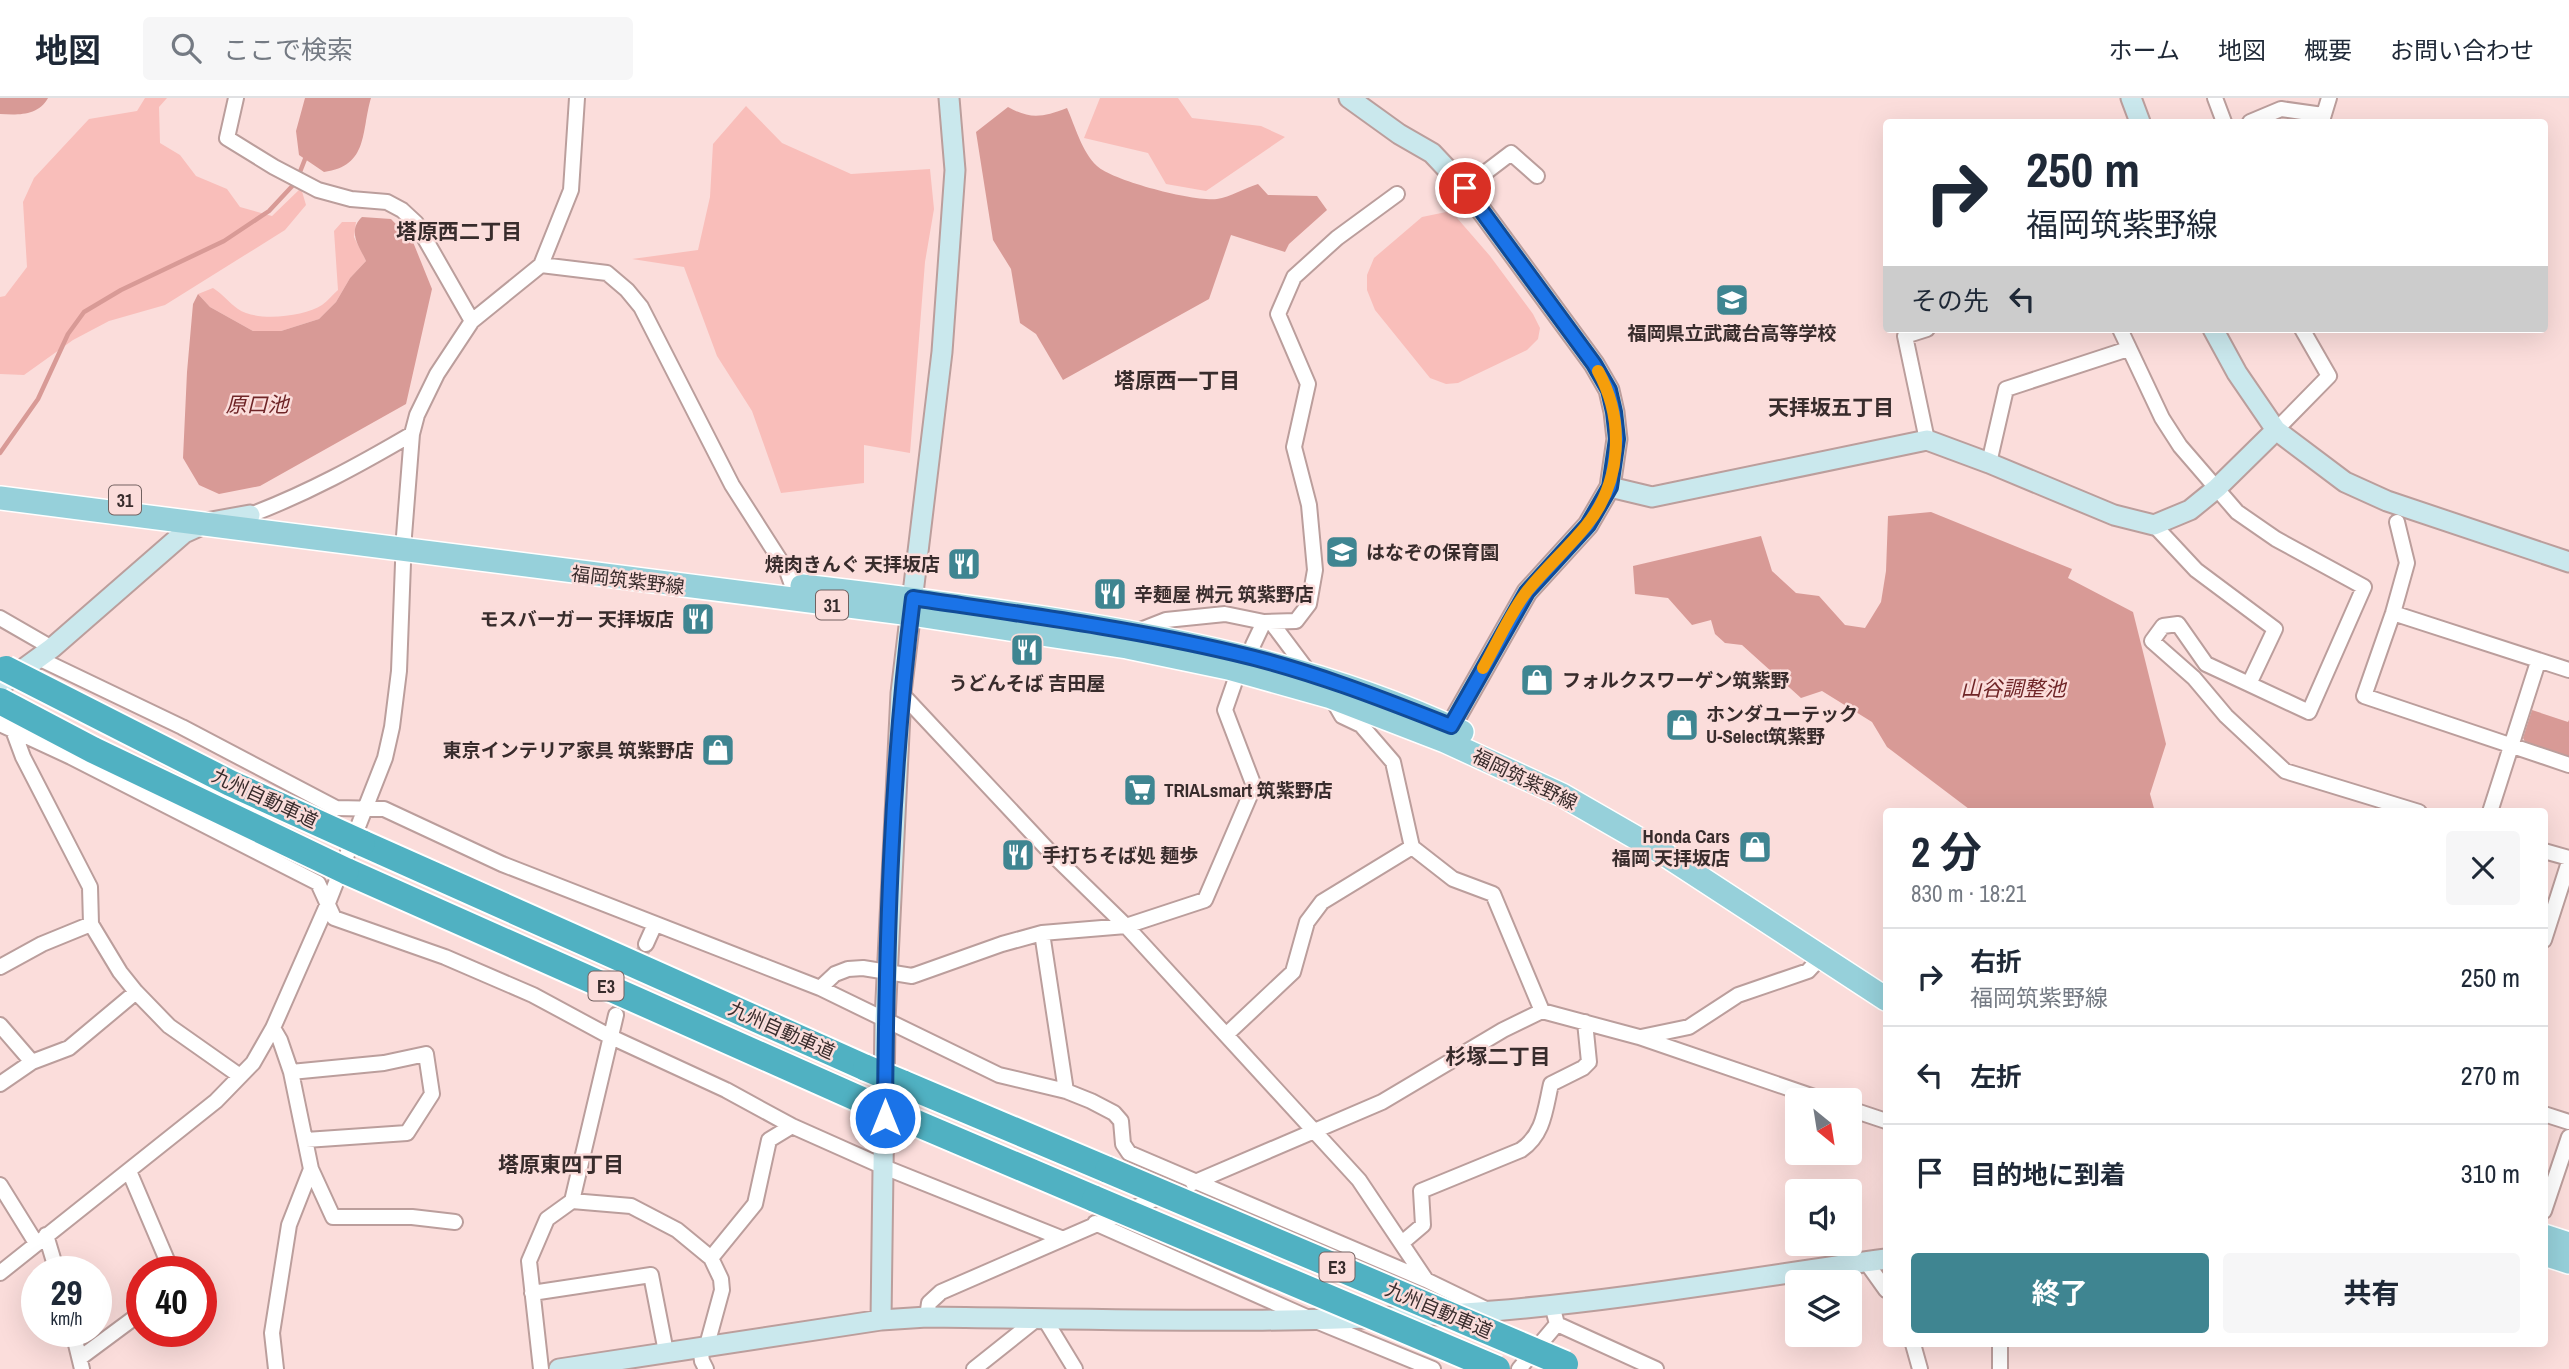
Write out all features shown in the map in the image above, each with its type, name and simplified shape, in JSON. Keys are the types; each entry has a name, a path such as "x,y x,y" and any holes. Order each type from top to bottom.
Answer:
{"highway":[{"name":"九州自動車道","path":"2,673 230,783 866,1068 1571,1367"},
{"name":"九州自動車道","path":"0,701 93,750 346,871 902,1117 1095,1211 1497,1369"}],"main road":[{"name":"福岡筑紫野線","path":"0,484 250,515 404,544 1135,632 1236,653 1372,695 1448,734 1609,821 1883,997"},
{"name":"福岡筑紫野線","path":"0,498 206,523 792,585 1228,668 1448,734 1569,781 1665,837 1883,979"},
{"path":"2548,1237 2569,1244"},
{"path":"2548,1255 2569,1262"}],"street":[{"path":"236,98 227,138 318,190 351,199 387,201 402,210 416,223 472,321"},
{"path":"0,1273 216,1101 253,1063 273,1028 328,903 385,758 399,671 412,434 424,397 450,351 472,321 541,265 571,190 577,98"},
{"path":"881,1320 885,1020 901,693 942,352 955,170 949,98"},
{"path":"1349,98 1399,134 1432,153 1465,188 1594,364 1609,390 1614,412 1617,439 1610,487 1588,525 1527,592 1448,734"},
{"path":"2131,98 2139,119"},
{"path":"2215,98 2223,119"},
{"path":"2257,119 2281,109 2322,119 2329,98"},
{"path":"1465,188 1511,153 1537,176"},
{"path":"1135,632 1166,620 1225,614 1267,622 1296,621 1301,616 1312,596 1315,570 1309,505 1294,447 1308,384 1278,314 1294,277 1337,239 1397,194"},
{"path":"541,265 607,272 641,307 732,485 787,571 792,585"},
{"path":"1914,333 1905,336 1927,440"},
{"path":"2121,333 2168,428 2180,446 2237,512 2276,538 2364,587 2309,712 2206,664 2178,624 2162,626 2152,641 2194,678 2226,716 2285,771 2406,808"},
{"path":"2215,333 2237,373 2276,430 2345,482 2387,501 2569,562"},
{"path":"2154,525 2190,510 2217,488 2329,376 2304,333"},
{"path":"1989,463 2006,389 2127,349"},
{"path":"2,673 45,653 184,533 206,523 250,515 289,500 350,471 412,434"},
{"path":"1610,487 1652,497 1927,440 2114,516 2154,525 2196,570 2275,629 2249,684"},
{"path":"2397,522 2407,563 2364,696 2569,765"},
{"path":"2393,613 2569,670"},
{"path":"0,618 45,653 336,808 384,809 502,864 820,988 999,1075 1066,1091 1114,1113 1121,1121 1123,1144 1129,1153 1492,1311"},
{"path":"1254,645 1267,622"},
{"path":"1267,622 1311,676"},
{"path":"2491,808 2538,662"},
{"path":"820,988 835,974 848,969 863,968 912,976 1002,944 1042,933 1126,926 1205,900 1254,786 1225,710 1234,684"},
{"path":"901,693 1050,852 1126,926 1359,1180 1426,1280"},
{"path":"1331,697 1342,716 1361,725 1393,762 1412,847 1453,879 1493,894 1542,1011"},
{"path":"7,727 318,883 334,918 445,957 533,995 609,1036 726,1090 792,1126 884,1167 1061,1238"},
{"path":"7,727 90,887 91,924 120,972 169,1026 240,1076"},
{"path":"1227,1034 1293,972 1307,922 1322,902 1412,847"},
{"path":"2548,852 2569,860 2548,927"},
{"path":"0,967 42,944 91,924"},
{"path":"646,944 655,924"},
{"path":"1042,933 1066,1091"},
{"path":"1639,1037 1689,1027 1738,995 1808,971 1822,956"},
{"path":"0,1084 32,1062 69,1048 136,992"},
{"path":"927,1317 929,1303 941,1292 1061,1238 1095,1211 1198,1181 1382,1102 1484,1041 1542,1011 1639,1037 1788,1088"},
{"path":"572,1201 609,1036 616,1016"},
{"path":"1403,1242 1423,1225 1421,1191 1521,1150 1533,1141 1542,1126 1550,1084 1583,1068 1589,1062 1585,1022"},
{"path":"0,1025 32,1062"},
{"path":"273,1028 291,1072 311,1169 333,1217 412,1217 455,1222"},
{"path":"291,1072 384,1063 426,1054 432,1094 407,1133 306,1140"},
{"path":"1862,1113 1883,1120"},
{"path":"2548,1115 2569,1122"},
{"path":"711,1258 755,1203 769,1140 792,1126"},
{"path":"2548,1199 2569,1137"},
{"path":"276,1369 272,1333 289,1225 311,1169"},
{"path":"129,1171 165,1256"},
{"path":"0,1185 41,1239 49,1256"},
{"path":"541,1369 529,1261 547,1219 572,1201 631,1206 677,1230 711,1258 721,1279 722,1290 703,1346 702,1361 706,1369"},
{"path":"1095,1211 1311,1319 1433,1369"},
{"path":"559,1369 881,1320 927,1317 1311,1319 1492,1311 1554,1314 1883,1259"},
{"path":"1866,1262 1883,1286"},
{"path":"532,1293 651,1275 666,1352"},
{"path":"1519,1369 1554,1314"},
{"path":"1554,1314 1656,1369"},
{"path":"974,1369 1041,1318"},
{"path":"1041,1318 1075,1369"},
{"path":"77,1347 81,1364 126,1326"},
{"path":"1914,1347 1920,1369"},
{"path":"2000,1347 2000,1369"}],"shaded area":[{"path":"145,98 167,98 159,107 160,143 180,155 196,176 227,189 240,207 272,216 301,188 306,205 285,230 165,305 109,321 73,340 24,375 0,374 0,297 5,296 27,267 23,202 34,178 89,119 137,111"},
{"path":"1100,98 1178,98 1192,118 1261,126 1285,137 1206,191 1166,184 1148,153 1084,138"},
{"path":"746,106 782,143 851,174 930,169 934,209 925,262 910,453 864,445 864,483 781,493 752,411 717,356 684,267 632,259 698,250 710,197 713,144"},
{"path":"1451,211 1490,256 1533,314 1540,328 1538,339 1527,350 1458,383 1446,384 1430,378 1375,310 1367,290 1367,275 1374,258 1422,217"},
{"path":"342,222 356,222 354,237 366,261 350,278 336,302 319,319 281,331 253,331 210,307 198,294 213,288 238,309 256,316 292,315 314,309 338,290 334,231"}],"water":[{"path":"0,98 48,98 39,108 27,113 0,114"},
{"path":"305,98 371,98 361,145 349,163 324,172 299,155 296,131"},
{"path":"1008,107 1037,116 1067,108 1083,146 1097,166 1136,184 1174,194 1217,199 1258,184 1268,195 1317,196 1327,210 1289,244 1285,252 1231,235 1209,299 1063,380 1036,334 1020,323 1011,269 993,240 976,132"},
{"name":"原口池","path":"362,217 391,219 413,242 432,289 406,404 260,486 219,494 199,485 183,458 193,304 198,294 210,307 253,331 281,331 319,319 336,302 350,278 366,261 355,233"},
{"name":"山谷調整池","path":"1931,512 2072,569 2068,578 2133,612 2166,744 2150,794 2154,808 1968,808 1887,747 1872,722 1822,691 1801,698 1742,645 1725,643 1715,634 1711,620 1692,625 1668,598 1635,594 1633,566 1761,536 1772,571 1796,593 1819,596 1845,625 1865,628 1881,602 1886,571 1888,516"},
{"path":"2532,710 2568,722 2569,720 2569,757 2525,742 2523,738"}],"waterway":[{"path":"0,453 38,399 68,334 84,312 121,290 224,241 269,211 296,182 307,154"}],"tunnel":[{"path":"616,1015 646,944"}],"slow traffic":[{"path":"1483,668 1527,592 1588,525 1610,487 1617,439 1609,390 1598,371"}],"place":[{"name":"福岡県立武蔵台高等学校","path":"1732,300"},
{"name":"はなぞの保育園","path":"1342,552"},
{"name":"焼肉きんぐ 天拝坂店","path":"964,564"},
{"name":"辛麺屋 桝元 筑紫野店","path":"1110,594"},
{"name":"モスバーガー 天拝坂店","path":"698,619"},
{"name":"うどんそば 吉田屋","path":"1027,650"},
{"name":"フォルクスワーゲン筑紫野","path":"1537,680"},
{"name":"ホンダユーテック U-Select筑紫野","path":"1682,725"},
{"name":"東京インテリア家具 筑紫野店","path":"718,750"},
{"name":"TRIALsmart 筑紫野店","path":"1140,790"},
{"name":"Honda Cars 福岡 天拝坂店","path":"1755,847"},
{"name":"手打ちそば処 麺歩","path":"1018,855"}],"district":[{"name":"塔原西二丁目","path":"459,231"},
{"name":"塔原西一丁目","path":"1177,380"},
{"name":"天拝坂五丁目","path":"1831,407"},
{"name":"杉塚二丁目","path":"1498,1056"},
{"name":"塔原東四丁目","path":"561,1164"}],"route":[{"path":"885,1118 885,1020 901,693 913,598 1135,632 1236,653 1372,695 1451,726 1527,592 1588,525 1610,487 1617,439 1609,390 1594,364 1465,188"}]}
